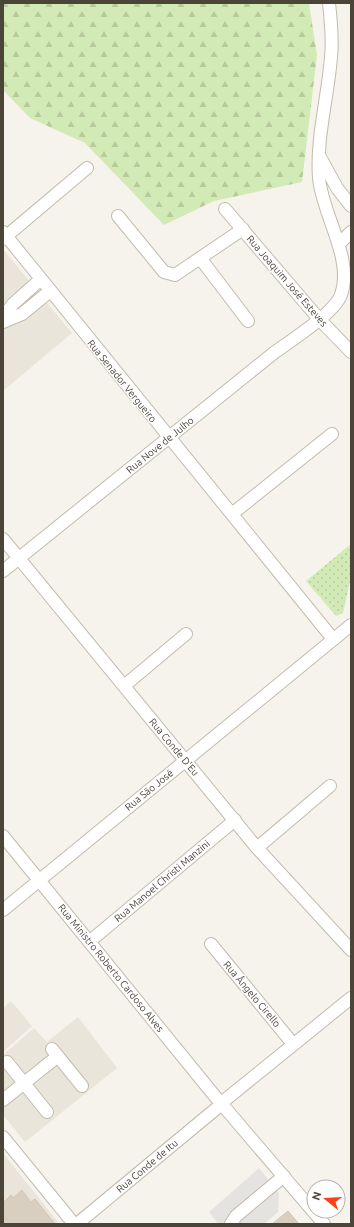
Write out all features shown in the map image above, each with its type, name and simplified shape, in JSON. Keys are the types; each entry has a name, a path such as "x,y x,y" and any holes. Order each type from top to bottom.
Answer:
{"street":[{"name":"Rua Nove de Julho","path":"3,572 168,438 319,319 337,302 341,295 344,279 343,260 322,196 319,154 331,57 332,28 329,3"},
{"path":"319,154 337,188 351,206"},
{"path":"4,236 87,168"},
{"name":"Rua Joaquim José Esteves","path":"225,209 319,319 351,352"},
{"path":"118,216 167,274 175,275 243,230"},
{"path":"339,244 351,232"},
{"name":"Rua Senador Vergueiro","path":"4,236 41,279 168,438 232,514 333,639"},
{"path":"200,258 248,321"},
{"path":"3,316 13,304 41,279"},
{"path":"3,322 22,314 50,291"},
{"path":"232,514 332,434"},
{"name":"Rua Conde D'Eu","path":"3,539 257,848 351,950"},
{"name":"Rua São José","path":"3,910 351,625"},
{"path":"124,686 186,634"},
{"path":"257,848 330,786"},
{"name":"Rua Manoel Christi Manzini","path":"89,942 235,820"},
{"name":"Rua Ministro Roberto Cardoso Alves","path":"3,836 221,1104 324,1224"},
{"name":"Rua Ângelo Cirello","path":"211,944 293,1044"},
{"name":"Rua Conde de Itu","path":"75,1224 351,998"},
{"path":"3,1100 24,1083 55,1052 82,1086"},
{"path":"7,1062 47,1112"},
{"path":"3,1137 75,1224"},
{"path":"231,1224 236,1216 284,1176"}],"shaded area":[{"path":"3,249 72,333 3,391"},
{"path":"11,1001 32,1026 3,1052 3,1008"},
{"path":"78,1017 117,1068 25,1142 3,1115 3,1055 34,1028 47,1042"},
{"path":"3,1153 57,1221 57,1224 23,1224 3,1201"},
{"path":"259,1168 279,1193 278,1212 264,1224 218,1224 209,1212"}],"green space":[{"path":"3,3 309,3 317,55 302,182 214,201 164,225 85,143 30,118 3,90"},
{"path":"351,544 351,577 343,613 336,616 306,581"}],"building":[{"path":"22,1190 31,1202 35,1199 55,1224 3,1224 3,1203 11,1195 13,1198"},
{"path":"288,1211 299,1224 272,1224"}]}
